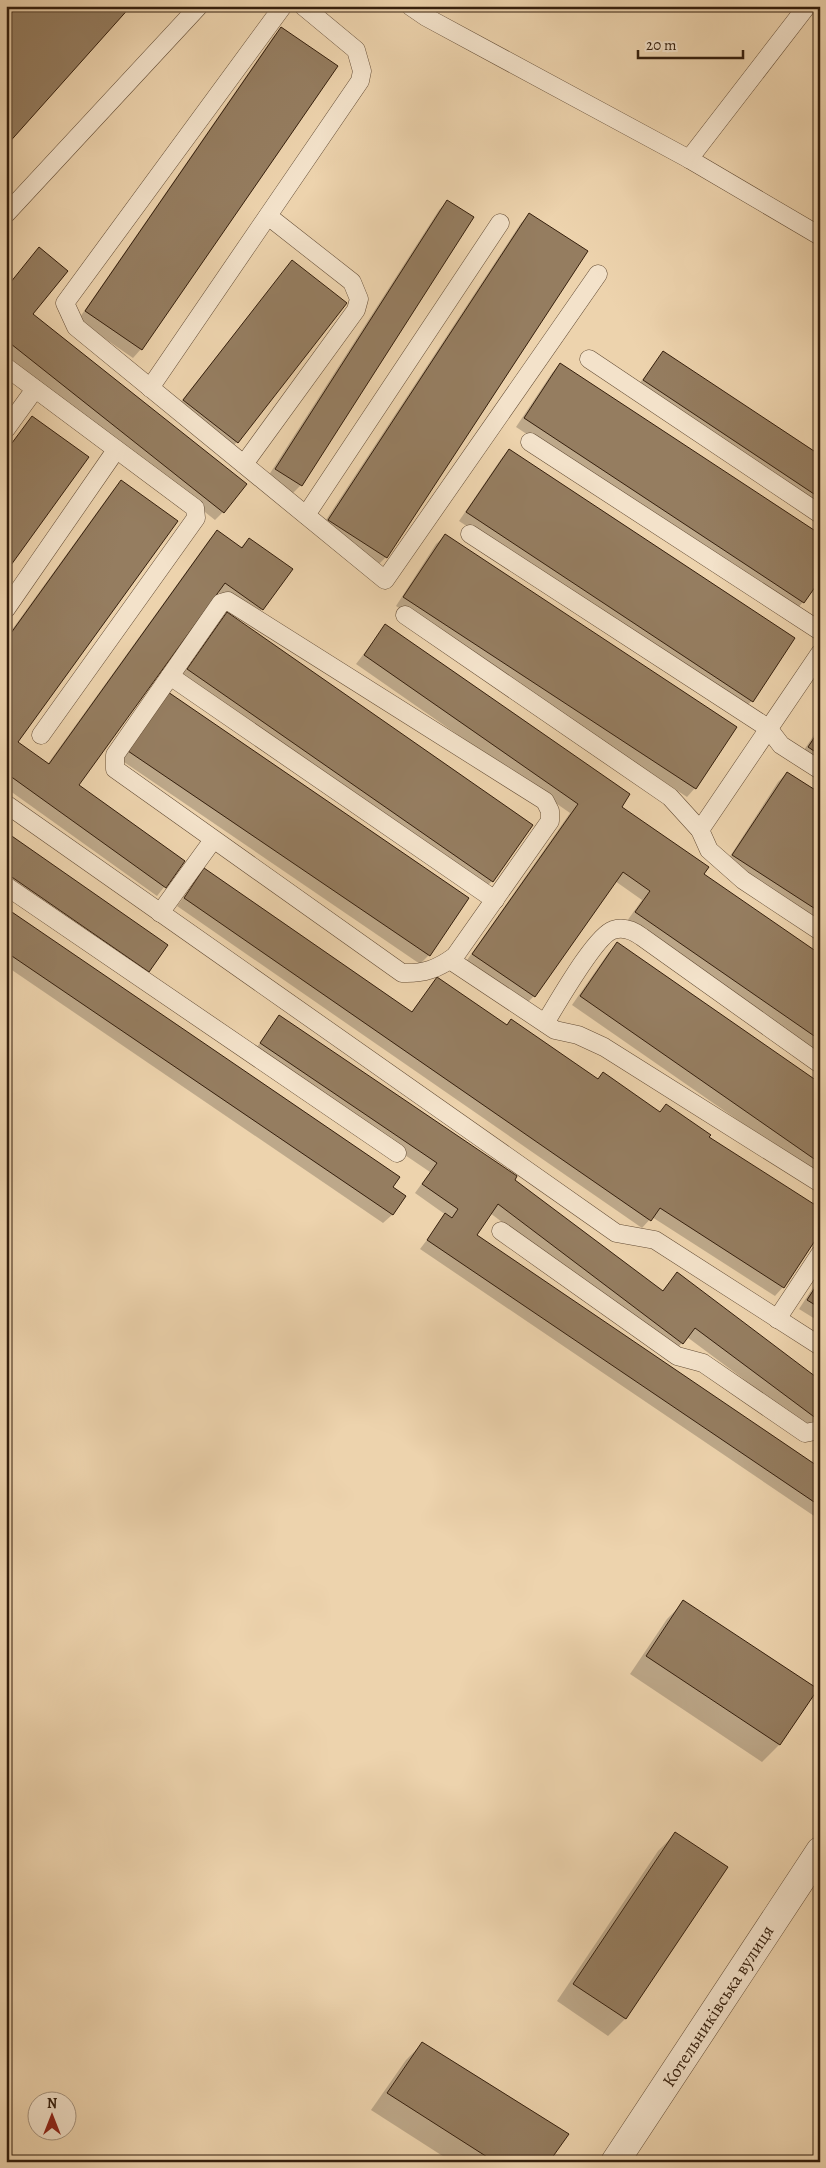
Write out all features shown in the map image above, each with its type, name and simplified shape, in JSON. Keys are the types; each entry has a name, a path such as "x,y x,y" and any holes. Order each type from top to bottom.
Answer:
{"street":[{"name":"Котельниківська вулиця","path":"615,2162 820,1850"}],"lane":[{"path":"6,214 199,6"},
{"path":"283,6 66,303 76,327 385,580 598,274"},
{"path":"150,388 355,90 362,71 356,50 303,6"},
{"path":"410,6 426,17 689,159 820,236"},
{"path":"689,159 807,6"},
{"path":"244,464 356,310 359,299 352,282 268,216"},
{"path":"306,515 500,223"},
{"path":"589,359 820,514"},
{"path":"6,367 195,508 196,518 41,735"},
{"path":"6,429 36,389"},
{"path":"530,442 820,631"},
{"path":"6,609 116,450"},
{"path":"470,534 768,728 781,745 820,770"},
{"path":"228,601 544,801 550,811 550,821 450,960 441,966 420,974 402,973 115,769 115,755 170,676 220,602 228,601"},
{"path":"405,615 670,797 700,830 709,850 743,880 820,931"},
{"path":"700,830 820,653"},
{"path":"170,676 495,900"},
{"path":"6,804 616,1233 655,1240 820,1346"},
{"path":"160,913 213,840"},
{"path":"6,886 397,1153"},
{"path":"545,1023 597,942 614,930 624,928 634,931 820,1064"},
{"path":"450,960 555,1030 578,1035 604,1047 820,1183"},
{"path":"501,1231 677,1356 703,1364 805,1433 820,1430"},
{"path":"777,1318 820,1254"}],"building":[{"path":"6,6 131,6 6,146"},
{"path":"281,27 338,66 142,350 85,311"},
{"path":"447,200 474,217 302,486 275,469"},
{"path":"529,213 588,251 387,558 328,520"},
{"path":"39,247 68,271 33,314 247,484 224,513 6,340 6,288"},
{"path":"292,260 347,303 238,443 183,400"},
{"path":"663,351 820,455 820,498 643,380"},
{"path":"560,363 820,534 820,580 804,603 524,418"},
{"path":"32,416 89,457 6,572 6,451"},
{"path":"509,449 795,638 753,702 466,512"},
{"path":"121,480 178,521 18,742 49,764 217,530 242,548 249,538 293,569 263,610 225,583 79,785 185,861 166,888 6,773 6,640"},
{"path":"445,534 737,727 696,789 403,597"},
{"path":"227,612 533,825 493,882 187,669"},
{"path":"385,624 630,794 622,807 709,867 704,874 820,954 820,1040 635,912 650,891 623,872 535,997 472,954 578,804 364,655"},
{"path":"168,692 469,898 430,956 128,751"},
{"path":"820,729 820,755 808,747"},
{"path":"787,772 820,793 820,912 732,855"},
{"path":"6,832 168,945 149,972 6,873"},
{"path":"204,868 412,1012 437,977 507,1025 511,1019 598,1079 603,1072 660,1112 666,1104 711,1135 709,1137 820,1208 820,1233 784,1288 660,1208 651,1221 184,898"},
{"path":"6,908 400,1177 393,1187 406,1196 393,1215 6,952"},
{"path":"617,942 820,1083 820,1163 580,996"},
{"path":"279,1015 517,1176 515,1180 663,1291 677,1272 820,1380 820,1416 817,1419 695,1328 683,1344 498,1204 477,1235 816,1465 820,1460 820,1506 427,1240 445,1213 452,1218 458,1209 422,1184 437,1163 260,1043"},
{"path":"820,1280 820,1308 807,1300"},
{"path":"683,1600 818,1689 780,1745 646,1656"},
{"path":"675,1832 728,1867 626,2019 573,1984"},
{"path":"422,2042 569,2134 549,2162 495,2162 387,2093"}]}
